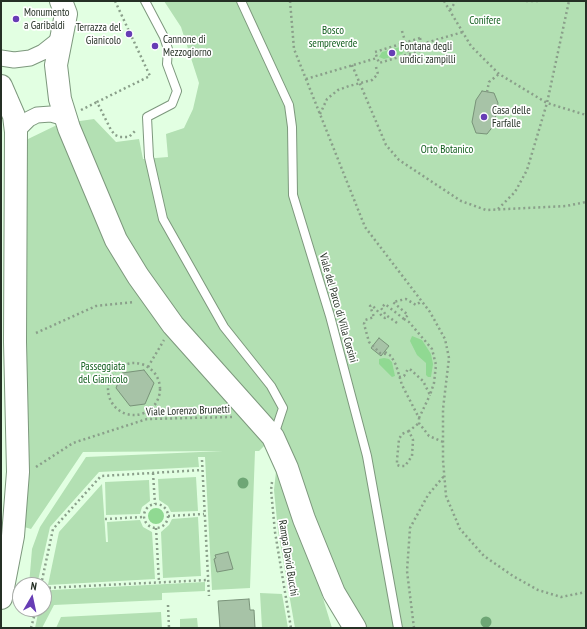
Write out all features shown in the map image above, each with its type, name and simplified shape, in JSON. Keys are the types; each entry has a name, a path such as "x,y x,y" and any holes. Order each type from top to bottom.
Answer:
{"street":[{"path":"61,1 66,14 57,56 56,77 60,99 65,118 116,240 130,264 173,326 273,437 287,468 304,519 334,593 355,628"},
{"path":"1,58 14,60 30,58 43,52 62,37"},
{"path":"1,86 14,116 16,132 15,342 18,485 13,536 1,598"},
{"path":"16,132 29,119 37,115 51,114 65,118"}],"lane":[{"path":"145,1 164,37 168,49 167,64 177,91 172,104 147,117 149,157 163,219 224,327 271,386 283,408 273,437"},
{"name":"Viale del Parco di Villa Corsini","path":"241,1 289,105 292,127 293,195 330,316 367,456 398,628"}],"path":[{"path":"115,1 150,76 97,102 115,135 129,138 134,133 136,126"},
{"path":"290,1 294,49 365,226 430,312 445,339 448,358 443,408 444,476 446,496 460,529 484,556 513,576 538,590 561,597 586,592"},
{"path":"444,1 471,46 499,74 547,103 586,115"},
{"path":"450,10 456,1"},
{"path":"526,1 539,1"},
{"path":"498,209 515,192 527,170 547,103 569,1"},
{"path":"402,31 412,64"},
{"path":"422,44 463,32"},
{"path":"420,38 422,44 423,50 379,63 375,52 420,38"},
{"path":"306,79 377,58"},
{"path":"352,65 386,145 399,160 462,201 486,210 566,206 586,202"},
{"path":"320,114 328,99 338,90 372,80 378,74 376,67"},
{"path":"488,92 489,82 499,74"},
{"path":"36,333 96,306 155,300"},
{"path":"404,320 408,315 393,302 406,300 416,305 422,301"},
{"path":"397,323 387,316 381,308 385,304 423,338 432,349 436,365 434,383 418,423 409,431 402,434 399,439 397,465 400,466 405,466 412,456 413,440 409,431"},
{"path":"387,316 385,318 371,305 374,317 365,320 364,324 369,342 380,353 388,354"},
{"path":"148,367 173,326"},
{"path":"385,352 396,365 399,377 419,418"},
{"path":"136,363 148,367 157,375 161,391 154,406 140,415 124,414 117,410 111,403 107,387 114,372 120,367 136,363"},
{"path":"399,377 404,376 408,369 411,370 423,381 430,395"},
{"path":"140,415 142,420"},
{"name":"Viale Lorenzo Brunetti","path":"18,485 40,464 73,442 142,420 217,417 256,418"},
{"path":"418,423 429,436 443,442"},
{"path":"202,460 209,596"},
{"path":"43,577 53,529 101,476 202,470"},
{"path":"154,473 155,504"},
{"path":"414,628 407,571 410,528 428,495 444,476"},
{"name":"Rampa David Bucchi","path":"271,490 275,532 291,628"},
{"path":"155,504 165,509 168,516 163,526 156,528 146,524 144,517 148,507 155,504"},
{"path":"168,516 204,514"},
{"path":"105,519 144,517"},
{"path":"156,528 159,582"},
{"path":"52,588 208,580"},
{"path":"168,605 169,628"},
{"path":"32,628 34,617"}],"green space":[{"path":"164,1 586,1 586,628 363,628 347,607 322,595 332,628 295,628 278,531 274,490 277,462 265,445 259,451 255,451 250,588 212,590 205,457 198,457 199,467 99,472 50,527 39,577 30,577 32,549 40,527 86,457 223,451 83,452 31,529 21,526 26,330 26,140 59,124 94,119 116,142 139,139 143,159 168,157 166,134 184,128 193,109 199,83 181,27"},
{"path":"196,477 198,511 171,512 168,506 159,500 158,479"},
{"path":"149,480 150,501 142,507 140,514 106,515 105,482"},
{"path":"102,484 106,542 108,542 107,522 140,520 143,527 152,532 155,579 52,585 52,577 50,577 59,532"},
{"path":"198,517 201,576 163,578 161,532 169,525 172,519"},
{"path":"205,582 205,591 162,593 162,600 54,605 52,609 52,590"},
{"path":"260,593 282,594 288,628 262,628"},
{"path":"161,612 162,628 56,628 61,617"},
{"path":"37,617 48,617 42,628 35,628"},
{"path":"197,618 198,628 180,628 180,619"}],"shaded area":[{"name":"Fontana degli undici zampilli","path":"400,47 405,49 402,54 384,59 379,57 382,52"},
{"path":"412,336 422,340 431,354 433,364 431,377 426,375 426,363 417,355 410,341"},
{"path":"379,359 389,359 392,362 395,376 392,377 379,364"},
{"path":"153,508 159,508 164,513 162,522 159,524 153,524 148,519 148,513"}],"building":[{"name":"Casa delle Farfalle","path":"482,91 494,93 498,103 494,125 487,134 476,133 472,122 476,100"},
{"path":"379,338 389,346 381,356 371,348"},
{"path":"144,370 154,383 145,404 130,406 116,388 122,373"},
{"path":"228,552 233,569 217,572 214,559 216,558 215,555"},
{"path":"249,599 250,610 254,610 255,628 220,628 218,601"}],"place":[{"name":"Monumento a Garibaldi","path":"16,19"},
{"name":"Terrazza del Gianicolo","path":"129,34"},
{"name":"Cannone di Mezzogiorno","path":"155,46"},
{"name":"Fontana degli undici zampilli","path":"392,53"},
{"name":"Casa delle Farfalle","path":"484,117"}],"park label":[{"name":"Conifere","path":"485,21"},
{"name":"Bosco sempreverde","path":"333,37"},
{"name":"Orto Botanico","path":"447,150"},
{"name":"Passeggiata del Gianicolo","path":"103,373"}]}
